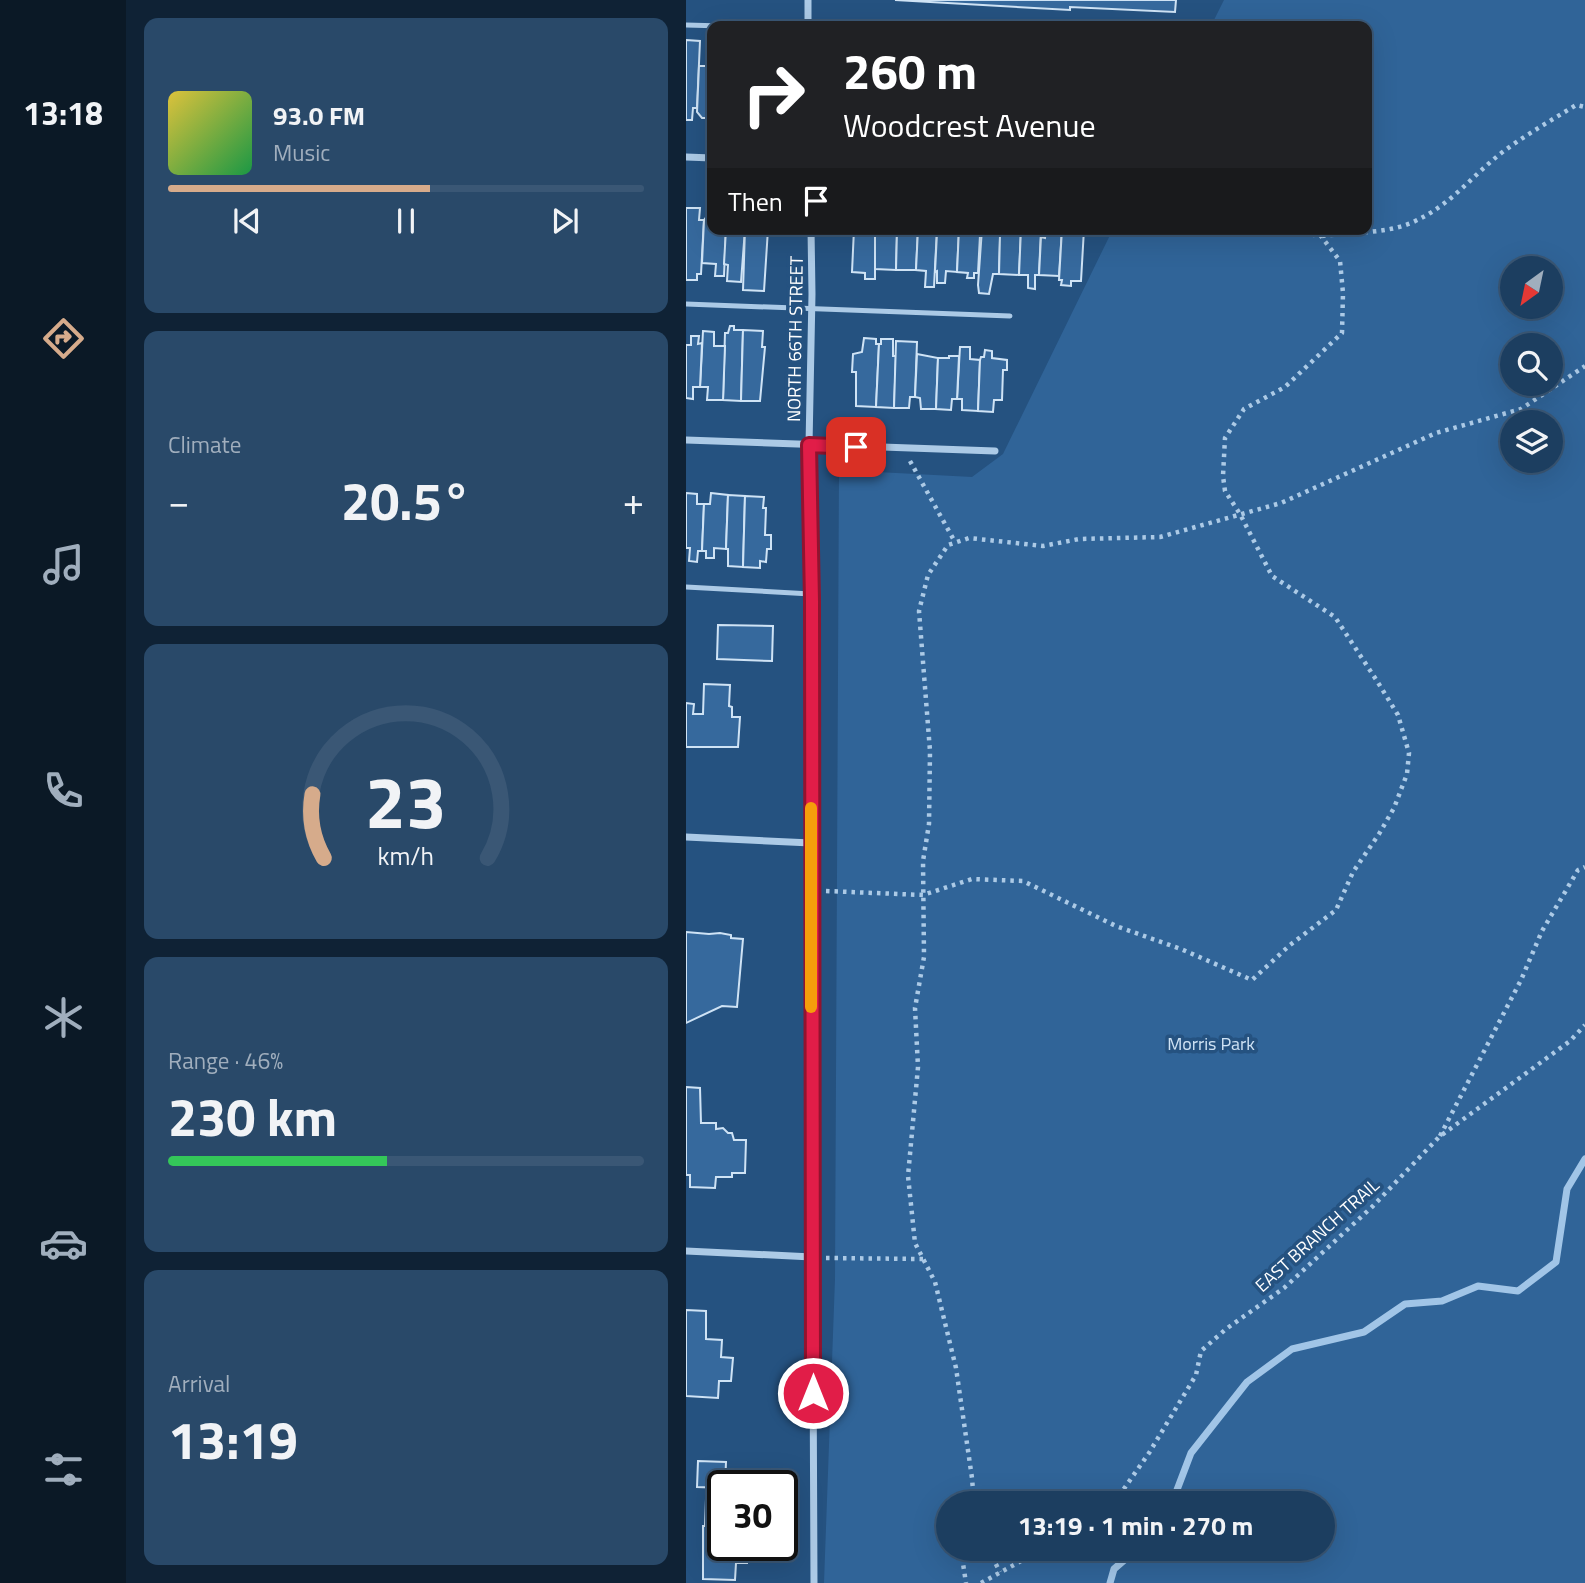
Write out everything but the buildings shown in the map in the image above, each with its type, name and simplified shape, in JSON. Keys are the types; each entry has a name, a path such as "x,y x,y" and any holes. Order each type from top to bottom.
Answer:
{"street":[{"path":"808,0 808,21"},
{"path":"686,157 707,158"},
{"name":"NORTH 66TH STREET","path":"811,235 809,445 814,1583"},
{"path":"686,440 995,452"},
{"path":"686,837 811,843"},
{"path":"686,1251 812,1258"}],"lane":[{"path":"686,25 707,26"},
{"path":"686,304 1010,316"},
{"path":"686,587 811,594"}],"path":[{"path":"1372,231 1383,232 1411,223 1446,205 1503,152 1576,105 1585,107"},
{"path":"1314,235 1328,235"},
{"path":"811,891 923,895 972,879 1023,881 1116,926 1181,949 1252,980 1290,945 1336,910 1353,872 1394,808 1407,774 1409,753 1398,715 1335,617 1272,576 1225,491 1223,476 1226,438 1244,408 1285,387 1342,333 1343,293 1340,261 1321,236"},
{"path":"973,1491 956,1368 935,1282 915,1243 908,1176 918,1067 915,1008 924,957 923,861 929,824 930,751 919,611 928,575 948,545 969,538 1043,546 1079,539 1160,537 1281,503 1436,433 1521,409 1585,366"},
{"path":"903,448 956,542"},
{"path":"1439,1137 1521,980 1542,930 1578,870 1585,867"},
{"name":"EAST BRANCH TRAIL","path":"1122,1491 1149,1453 1196,1375 1201,1351 1226,1329 1284,1288 1373,1206 1439,1137 1570,1041 1585,1025"},
{"path":"812,1258 923,1259"},
{"path":"963,1561 966,1583"},
{"path":"994,1561 1000,1572"},
{"path":"981,1583 1021,1561"}],"green space":[{"name":"Morris Park","path":"1224,0 1585,0 1585,1583 824,1583 835,1279 839,470 972,477 1003,454 1110,235 1372,235 1372,21 1214,21"}],"waterway":[{"path":"1177,1491 1191,1453 1247,1382 1292,1349 1364,1332 1405,1304 1442,1301 1478,1286 1518,1291 1556,1262 1567,1189 1585,1159"},
{"path":"1110,1583 1114,1569 1123,1561"}],"slow traffic":[{"path":"811,808 811,1007"}],"route":[{"path":"813,1393 812,601 809,445 856,447"}]}
